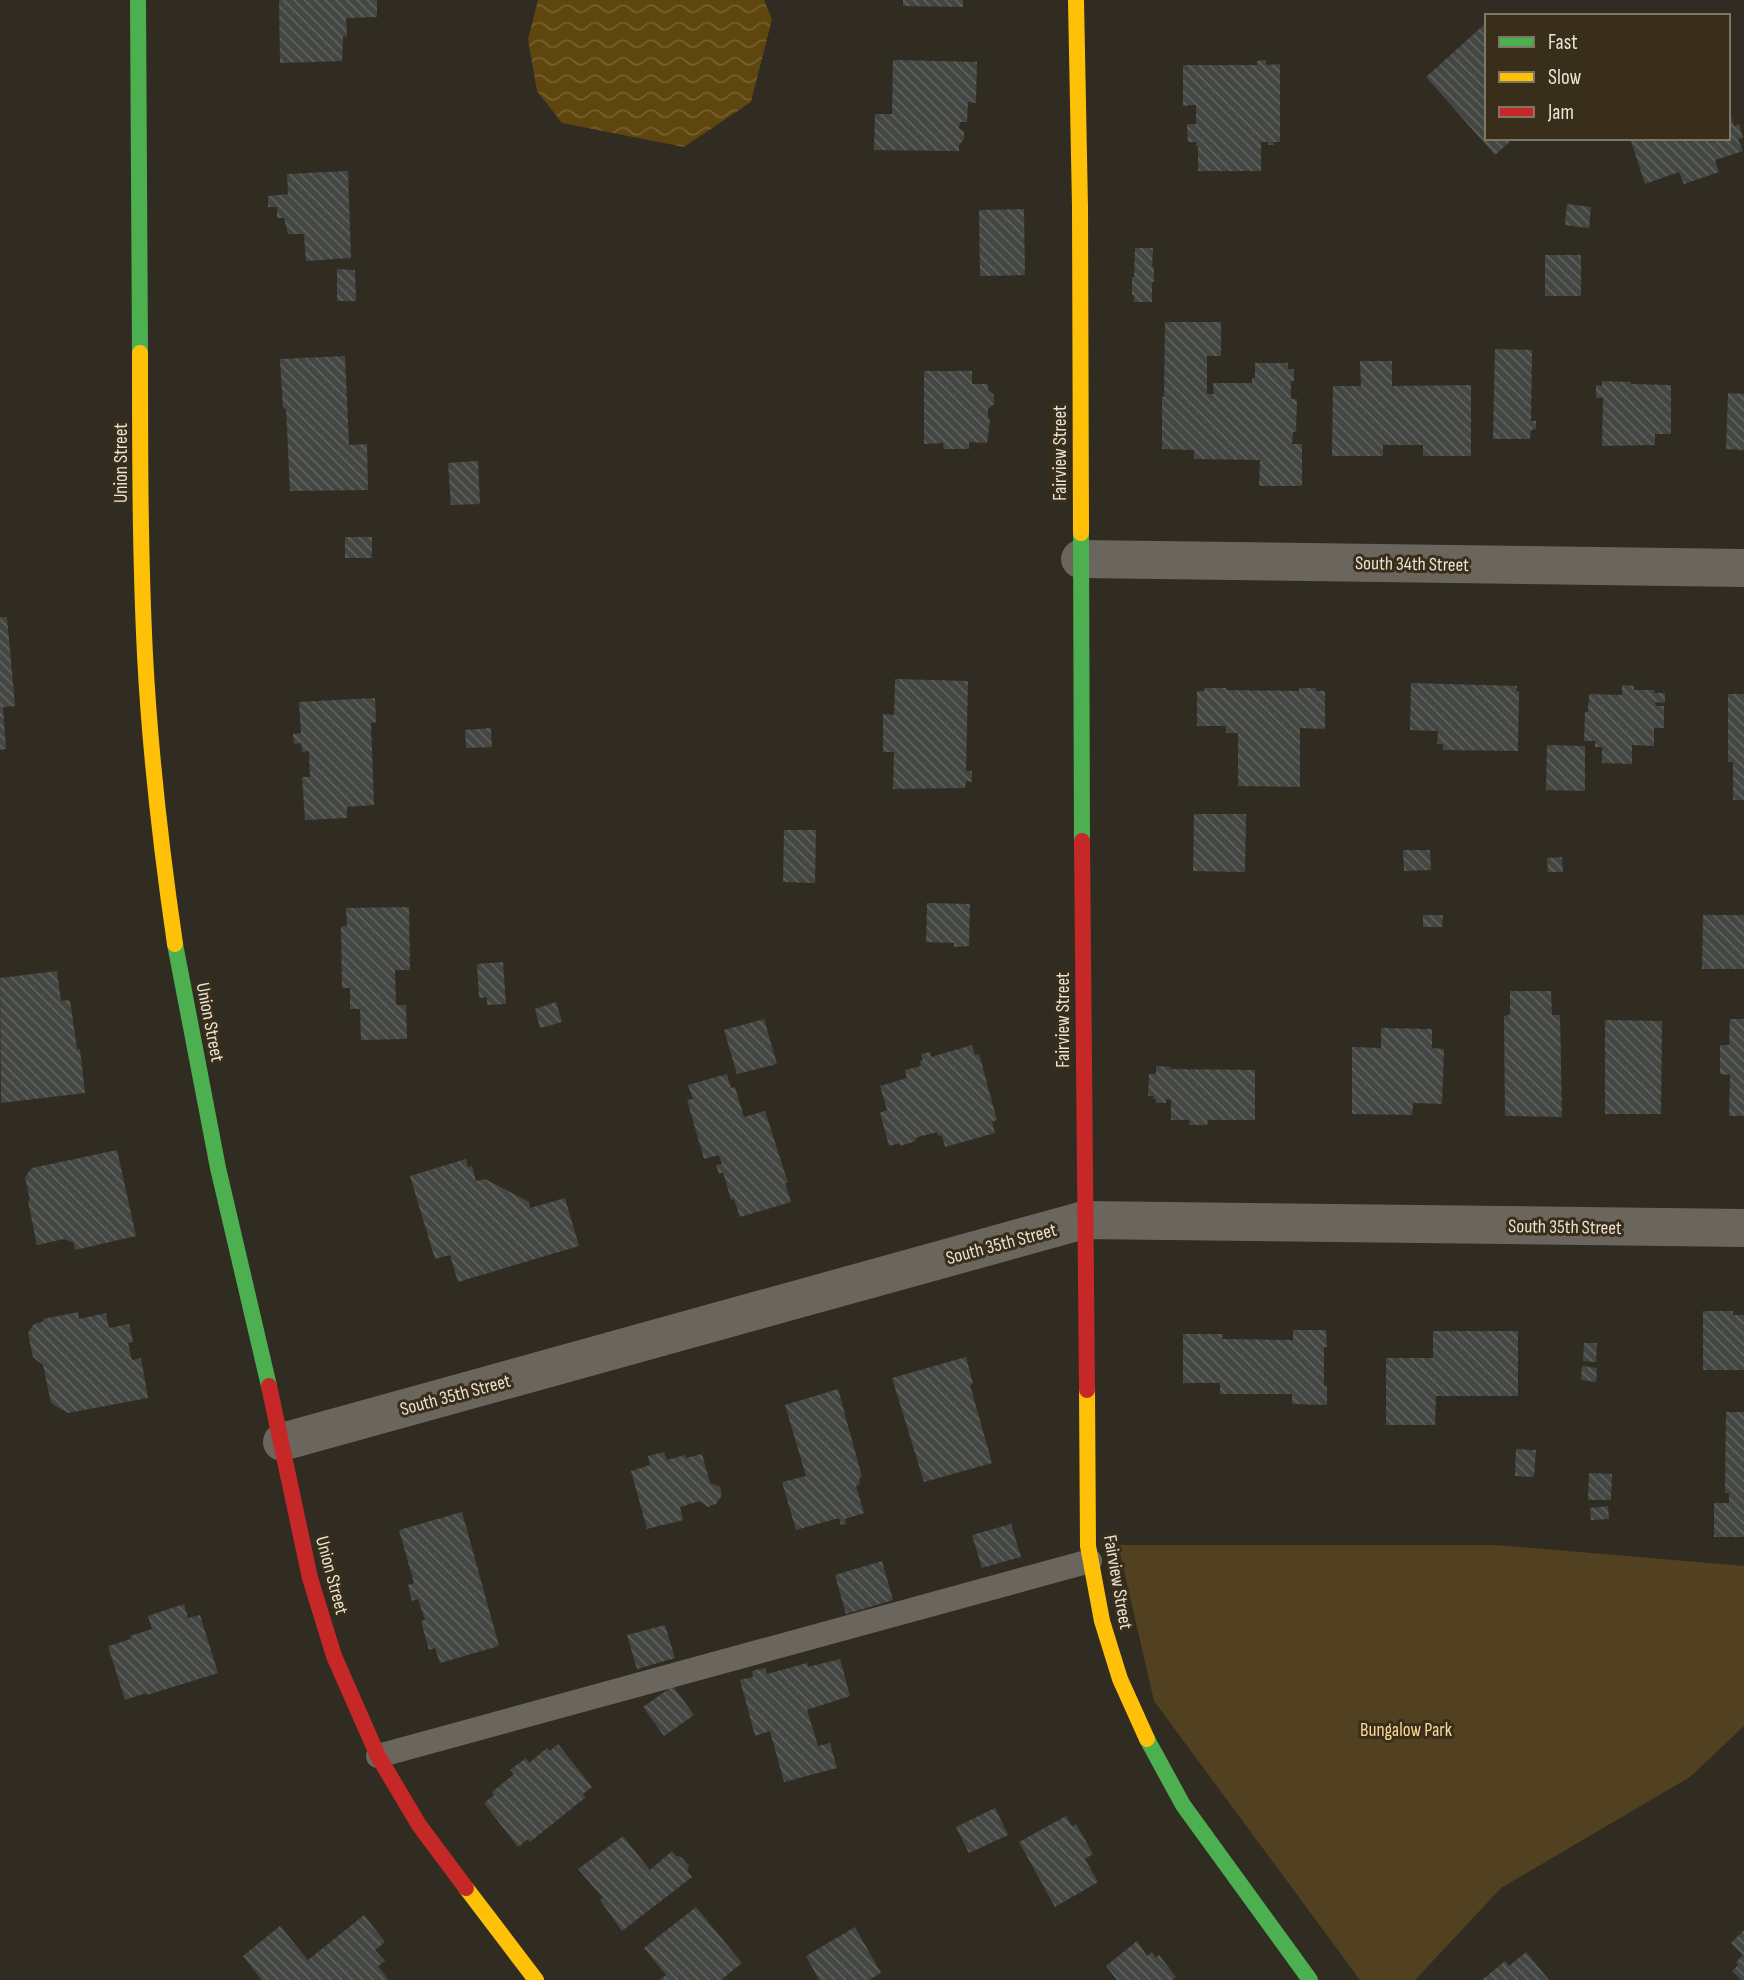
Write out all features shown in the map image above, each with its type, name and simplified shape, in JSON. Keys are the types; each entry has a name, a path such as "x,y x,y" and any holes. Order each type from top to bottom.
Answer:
{"street":[{"name":"Union Street","path":"138,0 141,551 152,758 178,964 218,1168 282,1442 310,1578 334,1656 378,1756 419,1825 536,1980"},
{"name":"Fairview Street","path":"1076,0 1080,220 1088,1546 1102,1621 1119,1679 1153,1753 1183,1805 1310,1980"},
{"name":"South 34th Street","path":"1080,559 1744,568"},
{"name":"South 35th Street","path":"282,1442 1084,1220 1744,1228"}],"lane":[{"path":"378,1756 1090,1562"}],"green space":[{"name":"Bungalow Park","path":"1118,1545 1496,1545 1744,1566 1744,1726 1690,1777 1501,1888 1415,1980 1360,1980 1154,1701"}],"water":[{"path":"538,0 764,0 772,19 751,102 684,147 562,123 537,91 528,39"}],"building":[{"path":"279,0 377,0 377,17 346,18 347,37 343,36 342,61 280,63"},
{"path":"903,0 963,0 963,7 903,6"},
{"path":"1485,24 1485,140 1512,140 1495,155 1426,77"},
{"path":"893,60 977,62 976,103 968,102 967,122 960,122 959,128 964,132 964,139 959,145 959,151 874,150 875,114 892,114"},
{"path":"1266,60 1266,65 1280,64 1280,142 1268,145 1268,142 1261,142 1261,171 1198,171 1198,146 1196,142 1188,142 1187,124 1196,124 1196,105 1183,106 1183,65 1257,65 1257,61"},
{"path":"1730,113 1734,126 1739,124 1743,138 1738,139 1743,151 1715,160 1719,172 1684,184 1679,172 1645,184 1631,140 1730,140"},
{"path":"348,171 351,258 306,261 304,234 288,234 284,218 277,218 277,207 268,207 268,196 288,194 287,174"},
{"path":"1567,204 1591,207 1589,228 1565,225"},
{"path":"1024,209 1025,275 980,276 979,210"},
{"path":"1135,248 1153,248 1152,302 1134,302 1132,277"},
{"path":"1545,255 1581,255 1581,296 1545,296"},
{"path":"337,269 355,270 356,301 337,301"},
{"path":"1165,322 1221,322 1221,356 1207,356 1207,394 1214,394 1213,383 1252,383 1252,378 1255,378 1255,363 1288,363 1288,369 1294,369 1291,399 1297,399 1296,432 1293,432 1292,444 1302,444 1302,486 1259,486 1260,460 1194,459 1194,450 1162,449"},
{"path":"1495,349 1532,350 1531,421 1536,421 1536,429 1531,430 1530,439 1493,439"},
{"path":"345,356 349,445 367,444 368,490 290,491 286,409 283,408 280,359"},
{"path":"1360,361 1392,361 1392,386 1471,385 1471,456 1423,456 1423,445 1383,445 1383,456 1332,456 1333,386 1361,386"},
{"path":"924,371 972,371 972,384 988,384 988,390 994,395 994,404 988,409 990,419 987,443 969,442 969,449 944,449 943,443 924,444"},
{"path":"1602,381 1671,385 1671,434 1655,434 1655,445 1602,446 1603,398 1596,398 1596,385 1602,386"},
{"path":"1728,393 1744,394 1744,450 1726,449"},
{"path":"478,461 480,504 451,505 448,463"},
{"path":"345,537 372,537 372,558 345,558"},
{"path":"0,617 7,617 15,706 3,707 6,749 0,750"},
{"path":"895,679 968,681 966,771 972,771 972,782 966,781 965,788 893,789 894,752 883,752 883,714 894,715"},
{"path":"1411,683 1517,686 1518,751 1443,750 1443,744 1437,744 1438,731 1410,730"},
{"path":"1622,685 1634,686 1634,690 1665,693 1665,703 1655,702 1656,706 1664,706 1664,728 1654,728 1654,746 1632,745 1632,764 1602,763 1602,747 1595,747 1595,741 1584,741 1589,694 1622,695"},
{"path":"1204,688 1299,691 1299,688 1316,688 1316,691 1325,691 1325,729 1300,728 1300,787 1238,786 1238,733 1226,733 1226,726 1197,726 1197,691 1205,691"},
{"path":"1728,694 1744,694 1744,800 1733,800 1733,762 1728,762"},
{"path":"375,698 376,722 371,723 374,805 347,807 347,818 305,820 302,777 310,777 309,751 302,752 301,743 294,744 293,734 301,733 299,702"},
{"path":"491,728 492,747 466,748 465,730"},
{"path":"1547,745 1585,746 1585,791 1546,790"},
{"path":"1194,814 1246,814 1245,872 1193,871"},
{"path":"784,830 816,830 815,883 783,882"},
{"path":"1403,850 1430,850 1431,870 1404,871"},
{"path":"1562,857 1563,872 1548,872 1547,858"},
{"path":"927,903 970,904 969,946 954,947 954,943 926,942"},
{"path":"409,907 410,970 395,970 396,1005 406,1005 407,1039 361,1040 360,1009 350,1009 350,988 342,988 341,926 347,926 346,908"},
{"path":"1423,915 1443,915 1442,927 1423,927"},
{"path":"1703,915 1744,915 1744,969 1702,969"},
{"path":"503,962 506,1004 487,1005 487,997 479,998 477,964"},
{"path":"57,971 61,1001 70,1000 85,1093 1,1103 0,978"},
{"path":"1510,991 1551,991 1552,1015 1560,1015 1562,1117 1505,1116 1504,1016 1510,1015"},
{"path":"556,1002 562,1022 540,1028 535,1009"},
{"path":"764,1019 777,1064 737,1074 724,1030"},
{"path":"1730,1019 1744,1019 1744,1116 1729,1116 1730,1075 1720,1074 1720,1045 1729,1045"},
{"path":"1605,1020 1662,1021 1661,1114 1605,1114"},
{"path":"1381,1028 1432,1029 1432,1048 1444,1049 1442,1104 1413,1103 1412,1115 1352,1114 1352,1047 1381,1048"},
{"path":"972,1045 975,1055 979,1054 997,1120 992,1122 995,1133 945,1147 942,1135 938,1136 937,1132 915,1138 916,1141 900,1146 900,1143 889,1146 880,1113 887,1110 880,1086 907,1078 905,1070 921,1066 921,1054 930,1052 931,1057"},
{"path":"1156,1066 1171,1067 1170,1069 1255,1070 1255,1120 1208,1120 1207,1125 1189,1125 1190,1120 1171,1120 1171,1100 1156,1103 1154,1096 1148,1096 1149,1074 1156,1074"},
{"path":"727,1074 731,1088 735,1087 744,1117 765,1111 788,1183 785,1183 791,1202 740,1217 734,1199 731,1200 723,1172 719,1174 716,1165 722,1164 719,1155 704,1159 687,1100 693,1099 688,1085"},
{"path":"117,1150 136,1236 75,1250 74,1243 64,1239 37,1245 25,1177 32,1168"},
{"path":"466,1159 468,1167 472,1166 476,1181 485,1179 529,1202 530,1208 565,1198 579,1246 458,1282 450,1255 435,1259 410,1176"},
{"path":"1703,1311 1733,1311 1733,1315 1744,1315 1744,1370 1703,1370"},
{"path":"78,1312 79,1319 106,1313 109,1328 129,1324 133,1342 128,1343 132,1360 141,1358 148,1398 68,1413 51,1403 43,1365 33,1357 28,1333 34,1324 43,1322 43,1319"},
{"path":"1293,1330 1326,1330 1324,1386 1327,1386 1327,1405 1292,1404 1292,1394 1220,1394 1220,1383 1183,1383 1183,1334 1223,1334 1222,1339 1293,1340"},
{"path":"1433,1331 1518,1331 1518,1396 1436,1396 1435,1425 1386,1425 1386,1358 1433,1358"},
{"path":"1584,1343 1597,1343 1596,1362 1583,1361"},
{"path":"966,1357 973,1384 970,1385 992,1463 924,1482 892,1378"},
{"path":"1582,1366 1597,1368 1596,1382 1581,1380"},
{"path":"838,1389 862,1477 859,1478 860,1484 856,1486 864,1513 845,1519 846,1524 841,1525 839,1518 796,1530 782,1482 806,1476 785,1405"},
{"path":"1726,1412 1744,1412 1744,1537 1714,1537 1714,1503 1729,1503 1729,1493 1725,1493"},
{"path":"1516,1449 1536,1450 1534,1477 1515,1476"},
{"path":"664,1452 667,1460 702,1454 710,1483 720,1487 722,1495 716,1504 708,1507 700,1501 680,1507 683,1520 647,1529 631,1471 650,1465 648,1456"},
{"path":"1589,1473 1612,1474 1611,1500 1588,1500"},
{"path":"1608,1506 1609,1519 1591,1520 1590,1508"},
{"path":"462,1512 499,1646 440,1663 435,1648 429,1650 421,1621 425,1620 418,1599 412,1601 408,1585 414,1583 399,1530"},
{"path":"1011,1524 1021,1557 982,1568 972,1535"},
{"path":"882,1561 893,1600 846,1614 835,1575"},
{"path":"184,1604 188,1618 200,1615 218,1673 125,1700 108,1646 152,1629 148,1616"},
{"path":"665,1625 675,1658 637,1669 627,1635"},
{"path":"840,1659 850,1696 807,1710 818,1746 830,1743 837,1768 784,1782 770,1731 755,1736 740,1680 753,1677 752,1671 765,1668 767,1674 807,1663 808,1667"},
{"path":"673,1686 694,1715 664,1736 643,1707"},
{"path":"558,1744 592,1787 583,1794 586,1797 530,1842 528,1839 518,1847 484,1803 494,1795 492,1792 514,1774 510,1770 526,1758 529,1763 547,1748 550,1751"},
{"path":"995,1808 1008,1835 969,1853 956,1827"},
{"path":"1066,1816 1072,1826 1076,1824 1093,1854 1085,1859 1098,1882 1055,1907 1019,1842"},
{"path":"623,1836 650,1870 672,1851 689,1866 687,1870 692,1877 622,1931 600,1900 603,1898 578,1869"},
{"path":"696,1907 742,1963 721,1980 660,1980 666,1975 644,1948"},
{"path":"364,1915 385,1942 375,1950 385,1961 378,1966 387,1980 262,1980 243,1956 280,1926 308,1960"},
{"path":"855,1927 881,1973 869,1980 819,1980 806,1956"},
{"path":"1744,1930 1744,1980 1741,1980 1732,1971 1743,1955 1731,1943"},
{"path":"1137,1941 1147,1956 1152,1952 1156,1958 1159,1955 1176,1977 1172,1980 1117,1980 1106,1966"},
{"path":"1526,1952 1549,1980 1482,1980 1505,1961 1509,1966"}],"traffic: fast":[{"path":"138,0 140,353"},
{"path":"1081,533 1082,841"},
{"path":"175,944 218,1168 269,1386"},
{"path":"1147,1739 1183,1805 1310,1980"}],"traffic: slow":[{"path":"1076,0 1081,533"},
{"path":"140,353 141,541 147,691 175,944"},
{"path":"1087,1390 1088,1546 1102,1621 1120,1679 1147,1739"},
{"path":"466,1888 536,1980"}],"traffic: jam":[{"path":"1082,841 1087,1390"},
{"path":"269,1386 310,1578 334,1656 378,1756 419,1825 466,1888"}]}
